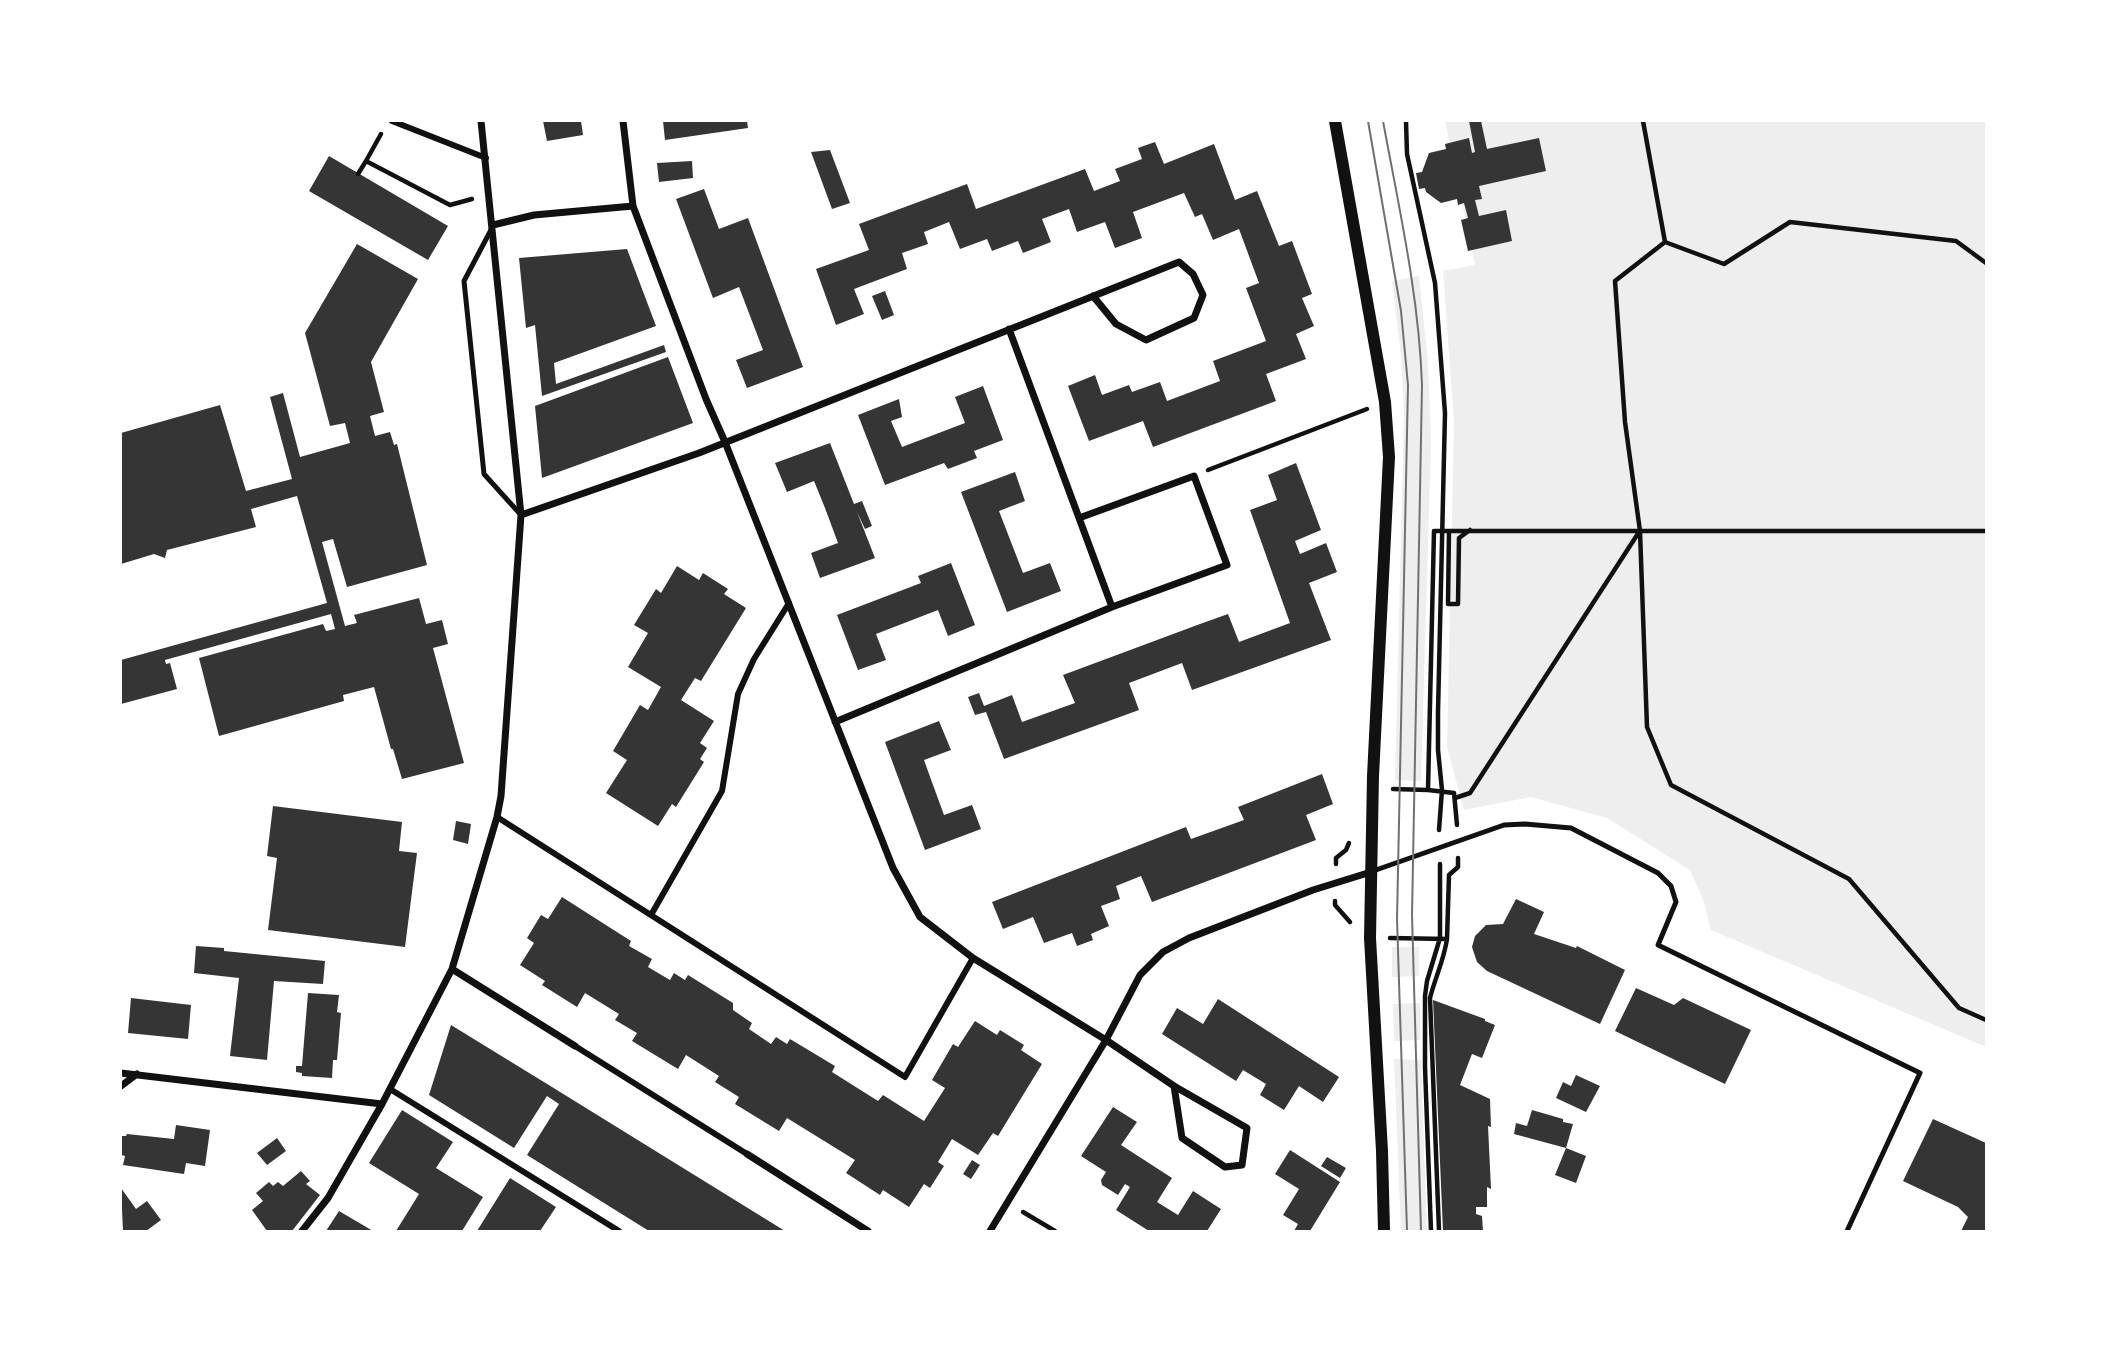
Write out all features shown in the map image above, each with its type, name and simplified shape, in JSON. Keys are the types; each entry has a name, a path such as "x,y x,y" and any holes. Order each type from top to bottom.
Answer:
{"street":[{"path":"392,121 486,158"},
{"path":"302,1231 328,1198 382,1104 452,969 498,817 521,515 481,121"},
{"path":"623,121 633,206 706,400 789,603 892,868 920,917 973,958 1106,1040 1174,1086 1247,1128 1242,1165 1225,1167 1182,1138 1174,1086"},
{"path":"1335,121 1385,402 1389,457 1373,788 1370,938 1384,1231"},
{"path":"493,225 534,215 633,206"},
{"path":"521,515 725,442 1009,329 1179,262 1193,274 1203,295 1194,318 1146,340 1116,324 1093,296"},
{"path":"1009,329 1112,607"},
{"path":"835,722 1112,607 1227,565 1194,476 1079,518"},
{"path":"651,915 722,791 738,694 754,659 789,603"},
{"path":"498,817 905,1077 973,958"},
{"path":"990,1231 1106,1040 1140,975 1163,952 1189,937 1313,890 1371,872"},
{"path":"452,969 868,1231"},
{"path":"121,1073 382,1104"},
{"path":"121,1086 138,1074"},
{"path":"390,1089 620,1231"}],"lane":[{"path":"493,225 464,281 484,474 521,515"},
{"path":"1371,872 1504,825 1525,824 1571,828 1658,873 1671,886 1676,902 1658,945 1920,1073 1847,1231"}],"path":[{"path":"1406,121 1407,153 1435,283 1445,426 1437,750 1442,790 1439,823 1440,938 1425,996 1424,1068 1431,1231"},
{"path":"1643,121 1665,242"},
{"path":"358,174 383,131"},
{"path":"366,160 450,205 490,194"},
{"path":"1665,242 1724,264 1790,222 1956,241 1986,263"},
{"path":"1665,242 1615,281 1625,422 1640,531 1647,727 1671,785 1849,879 1959,1007 1986,1020"},
{"path":"1194,476 1385,402"},
{"path":"1450,531 1448,604 1458,604 1459,538 1470,530"},
{"path":"1373,788 1428,790 1434,531 1986,531"},
{"path":"1455,798 1470,793 1640,531"},
{"path":"1439,1231 1430,999 1433,982 1444,959 1447,939"},
{"path":"1007,1204 1055,1231"}],"shaded area":[{"path":"1445,121 1986,121 1986,1047 1711,930 1704,902 1690,870 1607,818 1531,797 1464,810 1447,747 1454,422 1443,271 1475,265"},
{"path":"1419,276 1428,362 1431,442 1421,781 1395,780 1404,414 1401,356 1392,281"},
{"path":"1392,947 1419,947 1419,976 1392,977"},
{"path":"1420,1003 1420,1040 1394,1041 1393,1004"},
{"path":"1394,1059 1421,1060 1427,1231 1401,1231"}],"building":[{"path":"543,121 581,121 583,135 547,141"},
{"path":"663,121 747,121 748,128 665,140"},
{"path":"1469,121 1481,121 1487,149 1539,138 1546,171 1479,186 1482,199 1475,200 1479,216 1506,210 1512,241 1468,251 1461,220 1468,218 1464,203 1458,205 1457,199 1441,203 1426,192 1425,188 1419,189 1416,173 1422,172 1429,153 1446,149 1445,144 1469,138 1472,153 1475,152"},
{"path":"1155,142 1164,164 1214,144 1235,200 1257,191 1279,246 1292,241 1312,294 1302,298 1314,326 1296,334 1306,359 1266,374 1276,401 1153,447 1143,421 1089,441 1068,386 1095,375 1102,395 1129,385 1132,392 1160,382 1167,401 1220,381 1213,361 1266,341 1246,288 1259,283 1239,229 1213,240 1202,214 1195,217 1184,193 1133,212 1142,238 1115,248 1105,222 1077,232 1069,209 1042,219 1051,242 1023,253 1018,241 992,251 987,239 960,249 949,222 924,232 928,244 902,253 907,269 854,289 864,314 836,325 816,269 869,250 859,224 967,184 976,209 1085,169 1094,191 1120,181 1115,169 1142,159 1138,148"},
{"path":"830,150 850,203 832,209 811,152"},
{"path":"329,156 448,226 428,260 309,191"},
{"path":"692,161 693,178 659,182 657,163"},
{"path":"704,189 719,229 748,218 803,367 747,388 736,360 763,350 739,287 713,298 676,199"},
{"path":"357,244 418,279 371,362 384,412 370,416 375,436 390,432 394,445 397,444 427,565 347,587 333,539 322,542 345,626 357,623 354,615 419,598 426,624 442,620 448,644 433,648 464,763 402,779 374,687 343,695 344,701 219,736 199,658 323,624 326,631 335,629 331,614 165,660 166,664 170,663 177,689 121,704 121,660 327,603 297,496 251,509 256,527 167,550 165,558 154,554 121,564 121,433 220,405 246,491 292,479 270,397 283,393 300,457 350,443 345,423 330,426 305,333"},
{"path":"627,249 656,326 554,363 556,384 664,345 666,352 542,396 535,325 526,328 519,258"},
{"path":"885,291 894,315 882,320 872,296"},
{"path":"668,357 693,423 542,478 535,406"},
{"path":"983,386 1003,440 974,451 977,458 948,469 944,463 885,485 858,415 899,399 902,417 891,421 902,447 965,423 955,397"},
{"path":"830,443 854,504 862,501 872,526 865,529 857,512 875,558 820,578 811,553 838,543 825,508 814,481 787,492 775,463"},
{"path":"1296,463 1321,530 1295,541 1300,554 1326,543 1337,572 1309,583 1331,640 1192,690 1182,663 1129,683 1139,710 1004,759 986,712 975,715 968,697 979,693 984,706 1012,695 1022,722 1075,703 1063,675 1200,624 1228,614 1239,642 1290,623 1250,510 1277,500 1268,475"},
{"path":"1015,472 1025,501 999,511 1023,573 1050,563 1061,591 1007,612 961,492"},
{"path":"951,563 975,625 948,636 938,610 876,634 886,660 858,670 837,615 921,583 918,576"},
{"path":"677,566 699,580 703,573 728,589 724,594 746,608 701,681 695,678 681,700 714,721 700,743 707,748 700,759 704,762 676,807 672,804 658,826 606,793 627,760 613,751 640,705 648,710 661,687 628,667 648,633 634,625 656,589 661,593"},
{"path":"939,721 951,750 924,760 944,815 972,805 981,829 925,850 885,742"},
{"path":"1322,774 1333,804 1306,815 1316,840 1152,902 1141,876 1116,886 1120,899 1101,906 1109,926 1091,934 1093,940 1077,946 1072,933 1044,943 1033,917 1003,929 992,902 1186,827 1191,839 1244,820 1238,807"},
{"path":"273,806 402,822 399,851 417,853 405,947 268,930 277,858 267,856"},
{"path":"456,821 471,824 468,844 453,840"},
{"path":"562,897 631,941 629,946 652,959 648,967 670,980 674,973 685,980 688,975 733,1003 733,1010 752,1023 749,1029 771,1044 776,1037 787,1044 790,1039 835,1066 832,1072 878,1101 883,1095 924,1121 945,1088 932,1080 953,1044 958,1047 975,1021 997,1035 1000,1030 1024,1045 1021,1050 1042,1064 998,1136 993,1133 978,1155 952,1139 938,1162 944,1166 930,1188 924,1184 909,1207 883,1190 880,1195 846,1173 855,1160 787,1118 779,1131 735,1104 739,1097 715,1082 719,1076 686,1055 678,1069 632,1041 637,1033 615,1020 619,1014 585,993 577,1007 542,985 545,981 520,965 534,943 527,938 541,915 548,919"},
{"path":"1516,899 1544,912 1534,934 1576,948 1577,946 1625,970 1600,1024 1487,971 1477,962 1472,947 1475,936 1486,925 1503,924"},
{"path":"196,946 325,961 323,984 274,981 267,1060 230,1056 239,978 194,973"},
{"path":"1636,988 1674,1005 1683,998 1751,1030 1725,1084 1615,1031"},
{"path":"308,993 339,995 337,1012 341,1013 337,1060 333,1060 332,1078 302,1076 302,1073 296,1072 296,1066 302,1066"},
{"path":"131,998 191,1005 188,1039 128,1033"},
{"path":"1218,999 1339,1077 1323,1102 1299,1086 1284,1110 1260,1095 1266,1084 1243,1070 1236,1081 1162,1034 1177,1008 1203,1024"},
{"path":"1433,1000 1495,1025 1482,1058 1472,1054 1460,1085 1490,1099 1491,1127 1488,1126 1491,1189 1487,1187 1487,1207 1476,1207 1476,1214 1482,1216 1483,1231 1443,1231"},
{"path":"451,1025 785,1231 649,1231 527,1155 559,1104 547,1096 514,1148 429,1095"},
{"path":"1576,1075 1600,1086 1586,1112 1556,1098 1563,1082 1571,1086"},
{"path":"1113,1107 1137,1122 1121,1145 1172,1178 1157,1202 1178,1215 1193,1191 1221,1209 1207,1231 1149,1231 1116,1210 1130,1187 1125,1184 1118,1195 1102,1185 1101,1180 1106,1172 1081,1156"},
{"path":"402,1110 453,1142 436,1168 483,1197 462,1231 396,1231 419,1194 369,1163"},
{"path":"1532,1110 1573,1124 1566,1148 1514,1134 1516,1123 1527,1126"},
{"path":"1933,1119 1986,1143 1986,1231 1961,1231 1968,1217 1958,1207 1903,1181"},
{"path":"176,1125 210,1130 205,1166 186,1163 184,1174 123,1165 125,1156 121,1155 121,1136 127,1134 174,1139"},
{"path":"277,1138 286,1151 267,1165 257,1153"},
{"path":"1566,1148 1586,1156 1576,1183 1555,1175"},
{"path":"1290,1150 1340,1182 1310,1231 1294,1231 1298,1224 1283,1215 1299,1189 1275,1174"},
{"path":"1327,1157 1346,1168 1340,1178 1321,1166"},
{"path":"972,1160 980,1165 971,1179 963,1174"},
{"path":"301,1171 310,1181 306,1184 320,1195 292,1231 267,1231 252,1210 263,1201 256,1193 269,1182 273,1186 278,1182 283,1186"},
{"path":"510,1178 556,1207 540,1231 477,1231"},
{"path":"121,1188 136,1209 147,1201 161,1220 146,1231 123,1231"},
{"path":"339,1211 373,1231 326,1231"}],"tram line":[{"path":"1368,121 1401,311 1408,385 1397,919 1407,1231"},
{"path":"1383,121 1413,285 1422,385 1412,915 1421,1231"}]}
